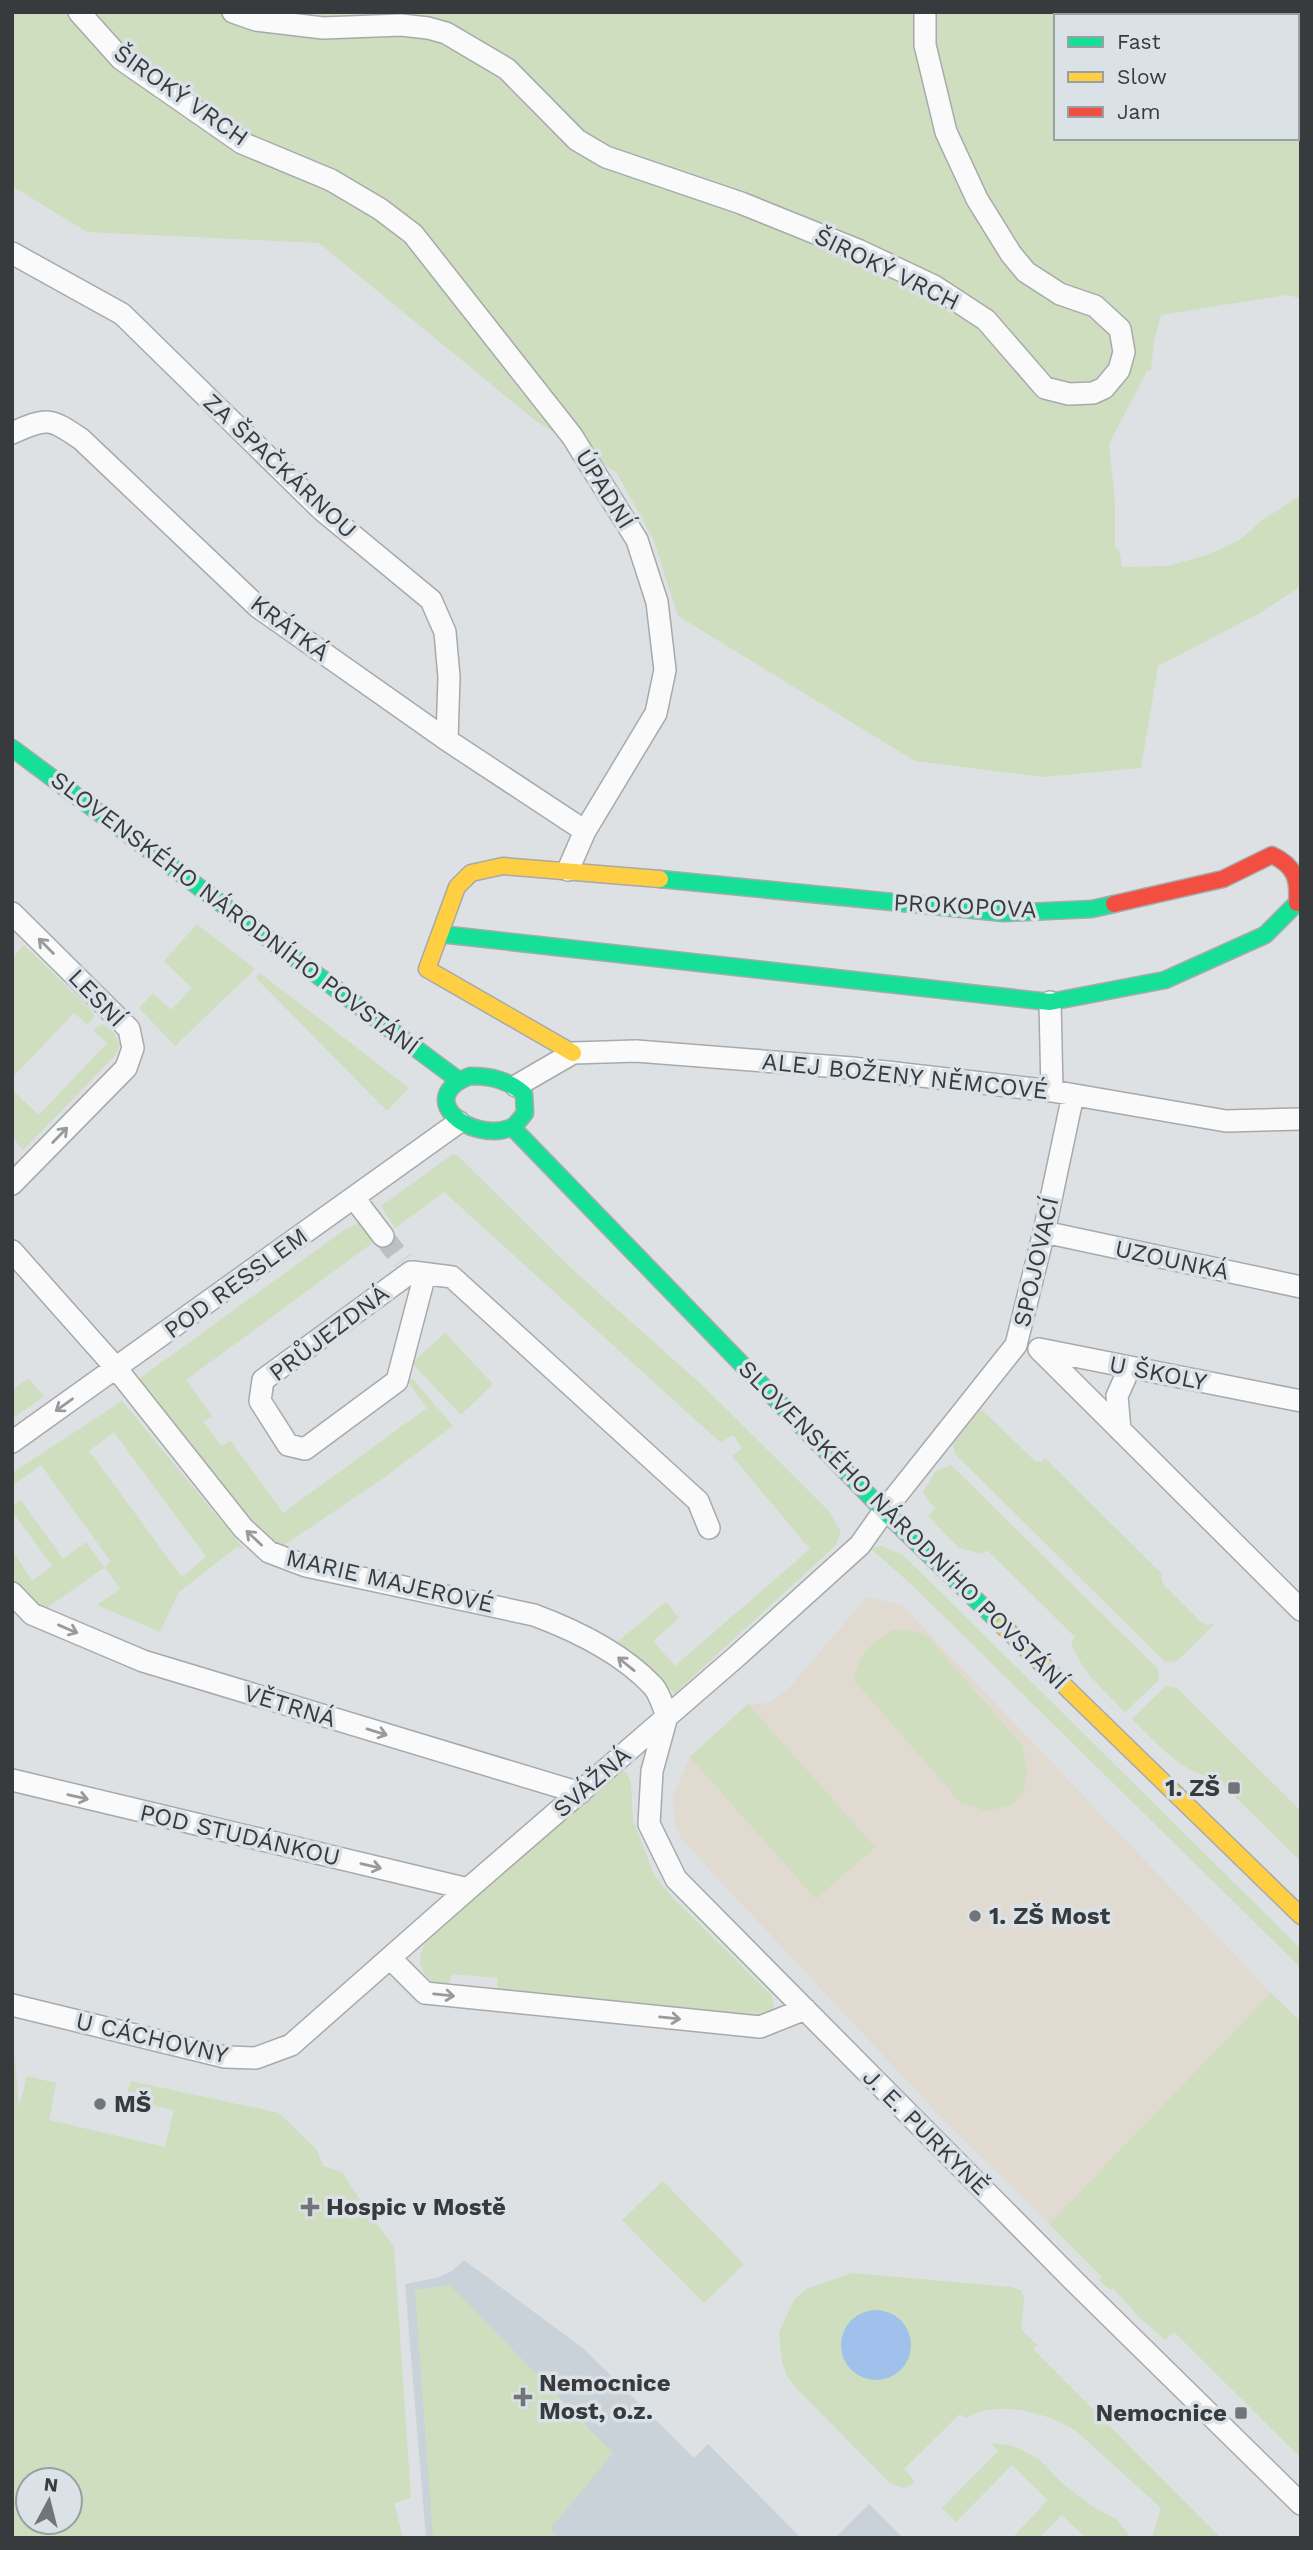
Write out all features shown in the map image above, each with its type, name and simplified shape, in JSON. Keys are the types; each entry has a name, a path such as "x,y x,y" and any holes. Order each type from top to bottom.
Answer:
{"street":[{"name":"ŠIROKÝ VRCH","path":"79,12 121,59 242,143 331,180"},
{"name":"ŠIROKÝ VRCH","path":"233,12 256,20 323,28 401,25 446,33 507,69 577,140 606,157 741,203 873,257 934,286 986,320 1045,388 1069,394 1093,393 1104,388 1119,370 1124,352 1120,329 1095,306 1060,293 1026,272 1011,254 977,200 946,132 925,45 925,12"},
{"name":"ÚPADNÍ","path":"331,180 380,209 412,234 572,436 637,540 657,601 665,670 656,713 585,831 568,870"},
{"name":"ZA ŠPAČKÁRNOU","path":"12,253 121,314 322,510 431,600 445,632 449,677 447,740"},
{"name":"KRÁTKÁ","path":"12,433 35,422 56,422 73,433 258,607 447,740 585,831"},
{"name":"SLOVENSKÉHO NÁRODNÍHO POVSTÁNÍ","path":"12,748 457,1079"},
{"name":"PROKOPOVA","path":"440,934 1050,1002 1166,980 1265,935 1297,905 1299,880 1288,863 1272,855 1223,879 1092,909 1003,913 568,870 503,866 471,873 457,887 427,969 573,1053"},
{"name":"LESNÍ","path":"12,913 129,1029 133,1048 126,1068 12,1184"},
{"path":"1050,1002 1063,1093"},
{"name":"ALEJ BOŽENY NĚMCOVÉ","path":"516,1086 573,1053 636,1051 852,1068 1063,1093 1226,1121 1301,1119"},
{"path":"492,1076 516,1086 524,1094 525,1113 512,1127 482,1130 459,1122 447,1107 447,1092 457,1079 492,1076"},
{"name":"SPOJOVACÍ","path":"884,1511 1016,1345 1044,1232 1063,1093"},
{"name":"POD RESSLEM","path":"12,1442 459,1122"},
{"name":"SLOVENSKÉHO NÁRODNÍHO POVSTÁNÍ","path":"512,1127 884,1511 1301,1916"},
{"path":"354,1198 383,1236"},
{"name":"UZOUNKÁ","path":"1044,1232 1301,1287"},
{"name":"MARIE MAJEROVÉ","path":"12,1251 116,1368 243,1528 269,1552 306,1566 534,1615 570,1629 616,1656 655,1688 667,1716"},
{"path":"413,1269 452,1277 698,1501 709,1528"},
{"name":"PRŮJEZDNÁ","path":"413,1269 397,1381 305,1449 288,1445 260,1402 263,1380 413,1269"},
{"name":"U ŠKOLY","path":"1016,1345 1301,1401"},
{"path":"1039,1349 1301,1610"},
{"path":"1120,1430 1117,1396 1130,1367"},
{"name":"SVÁŽNÁ","path":"291,2045 860,1545 884,1511"},
{"name":"VĚTRNÁ","path":"12,1593 32,1614 143,1661 580,1793"},
{"name":"J. E. PURKYNĚ","path":"667,1716 652,1771 649,1824 676,1879 1083,2290 1301,2504"},
{"name":"POD STUDÁNKOU","path":"12,1780 468,1889"},
{"path":"390,1958 425,1993 760,2027 805,2009"},
{"name":"U CÁCHOVNY","path":"12,2005 225,2057 256,2058 291,2045"}],"shaded area":[{"name":"1. ZŠ Most","path":"867,1597 902,1605 1271,1993 1049,2224 935,2111 681,1839 675,1824 673,1796 690,1757 748,1704 769,1703 789,1688"},
{"name":"Nemocnice Most, o.z.","path":"464,2260 584,2349 694,2458 708,2444 801,2538 426,2538 405,2284 436,2278 452,2271"},
{"path":"869,2504 903,2538 835,2538"}],"green space":[{"path":"12,12 1301,12 1301,298 1286,295 1161,315 1154,341 1151,370 1147,371 1109,444 1115,500 1115,546 1120,553 1122,567 1168,566 1207,555 1240,540 1261,521 1301,495 1301,586 1260,613 1158,666 1141,768 1043,777 915,761 678,616 654,541 617,473 536,421 319,243 87,232 12,186"},
{"path":"197,924 255,969 175,1046 139,1008 153,993 171,1010 192,988 164,961"},
{"path":"24,945 94,1016 88,1025 74,1013 12,1078 12,954 15,955"},
{"path":"260,973 409,1088 387,1111 256,978"},
{"path":"103,1024 114,1033 120,1045 113,1058 23,1150 12,1137 12,1090 39,1115 107,1043 93,1030"},
{"path":"453,1154 572,1269 702,1385 829,1511 841,1532 835,1546 675,1693 612,1646 666,1602 679,1618 653,1641 675,1666 810,1549 732,1456 742,1448 734,1436 721,1443 444,1192 395,1228 381,1206"},
{"path":"360,1222 375,1241 186,1380 212,1416 203,1422 222,1447 230,1440 283,1513 427,1408 408,1382 413,1379 453,1426 385,1477 280,1548 234,1505 136,1381 343,1231"},
{"path":"445,1333 493,1384 461,1415 412,1363"},
{"path":"28,1378 44,1396 12,1419 12,1391"},
{"path":"122,1401 244,1549 237,1547 179,1592 160,1632 97,1605 120,1589 105,1567 44,1610 12,1581 12,1549 32,1581 52,1566 12,1511 12,1506 21,1500 63,1559 86,1542 104,1567 111,1562 41,1465 12,1486 12,1473","holes":["114,1432 206,1557 182,1577 89,1451"]},
{"path":"981,1409 1035,1461 1042,1462 1045,1458 1163,1575 1163,1584 1200,1621 1206,1625 1215,1624 1177,1661 1165,1662 955,1454 953,1444"},
{"path":"951,1465 1158,1669 1159,1680 1125,1712 1081,1663 1071,1642 1075,1637 987,1550 982,1554 959,1548 928,1516 935,1509 923,1492 936,1471"},
{"path":"882,1546 903,1555 1301,1949 1301,1968 912,1585 870,1548"},
{"path":"893,1630 911,1630 927,1636 1022,1745 1027,1770 1024,1789 1013,1804 987,1811 960,1802 853,1679 867,1650"},
{"path":"1166,1686 1177,1688 1301,1811 1301,1862 1211,1773 1207,1777 1185,1766 1166,1752 1132,1719"},
{"path":"748,1704 875,1847 816,1899 690,1757"},
{"path":"618,1771 626,1772 631,1782 633,1820 654,1875 673,1898 772,1996 774,2010 762,2017 507,1996 497,1988 498,1978 452,1974 449,1983 437,1986 422,1970 420,1960 426,1940"},
{"path":"1271,1993 1301,2022 1301,2458 1174,2332 1165,2340 1138,2316 1113,2288 1110,2290 1099,2280 1102,2277 1049,2224"},
{"path":"12,2052 15,2058 19,2108 27,2076 56,2083 49,2120 165,2147 174,2110 125,2099 131,2081 279,2113 317,2150 323,2166 342,2172 394,2247 411,2498 394,2503 403,2538 12,2538"},
{"path":"663,2181 744,2264 704,2303 622,2220"},
{"path":"852,2273 1021,2290 1024,2298 1021,2329 1037,2345 1033,2349 1221,2538 1152,2538 1161,2508 1075,2430 1050,2418 1021,2410 992,2409 965,2418 960,2414 904,2469 914,2483 904,2488 891,2484 797,2389 787,2376 782,2362 779,2332 794,2300 806,2289"},
{"path":"450,2285 613,2453 551,2528 559,2538 433,2538 415,2290"},
{"path":"990,2442 1016,2447 1039,2459 1062,2483 1092,2506 1116,2519 1128,2533 1128,2538 1086,2538 1062,2515 1039,2538 1012,2538 1048,2500 1012,2465 956,2522 942,2508 998,2451"}],"water":[{"path":"876,2310 895,2316 905,2326 911,2345 905,2364 895,2374 876,2380 857,2374 847,2364 841,2345 847,2326 857,2316"}],"tunnel":[{"path":"383,1236 402,1261"}],"traffic: fast":[{"path":"12,748 457,1079"},
{"path":"660,879 1004,913 1092,909 1114,904"},
{"path":"440,934 1050,1002 1165,980 1265,935 1297,903"},
{"path":"470,1076 499,1080 524,1094 525,1113 516,1124 495,1131 479,1129 454,1116 447,1106 447,1096 454,1085 470,1076"},
{"path":"512,1127 884,1511 1003,1626"}],"traffic: slow":[{"path":"573,1053 427,969 457,887 471,873 503,866 660,879"},
{"path":"1003,1626 1301,1916"}],"traffic: jam":[{"path":"1114,904 1223,879 1272,855 1286,864 1294,874 1297,903"}],"place":[{"name":"1. ZŠ","path":"1234,1788"},
{"name":"1. ZŠ Most","path":"975,1916"},
{"name":"MŠ","path":"100,2104"},
{"name":"Hospic v Mostě","path":"310,2207"},
{"name":"Nemocnice Most, o.z.","path":"523,2397"},
{"name":"Nemocnice","path":"1241,2413"}]}
